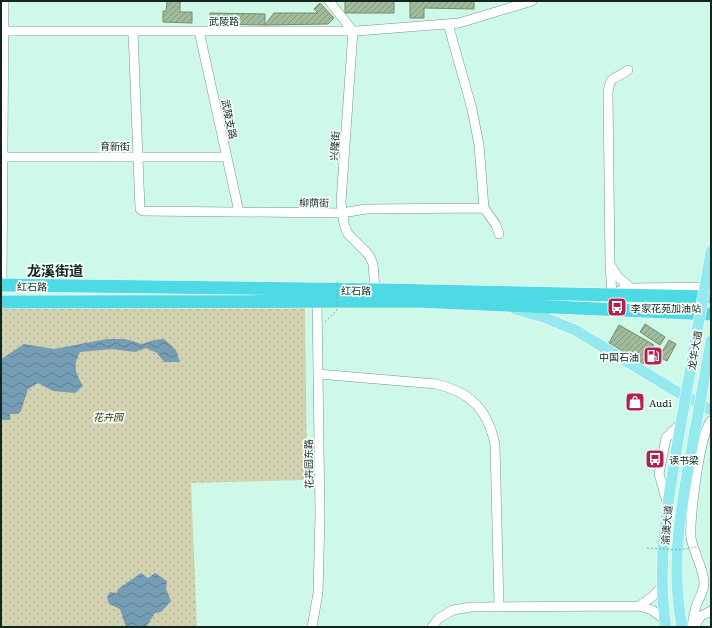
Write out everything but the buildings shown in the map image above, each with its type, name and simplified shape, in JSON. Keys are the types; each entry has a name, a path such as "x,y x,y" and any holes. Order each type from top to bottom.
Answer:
{"highway":[{"name":"红石路","path":"2,285 375,290 711,297"},
{"name":"红石路","path":"1,302 415,301 711,314"}],"main road":[{"name":"龙华大道","path":"680,423 711,252"},
{"name":"红石路","path":"505,306 543,317 575,330 674,390 711,410"},
{"name":"龙华大道","path":"695,431 711,340"},
{"name":"渝澳大道","path":"665,625 662,586 667,504 680,423"},
{"name":"渝澳大道","path":"682,627 676,588 676,563 681,507 695,431"}],"street":[{"path":"2,285 4,1"},
{"path":"329,1 353,31"},
{"name":"武陵路","path":"3,31 353,31 459,23 532,1"},
{"path":"448,24 472,109 479,145 484,208 493,219 499,234"},
{"path":"133,31 139,156"},
{"name":"武陵支路","path":"200,31 239,212"},
{"name":"兴隆街","path":"353,31 341,202 342,213 348,234 369,255 373,264 375,290"},
{"path":"628,70 614,76 610,82 608,92 610,264 612,295 623,289 631,288 711,287"},
{"name":"柳荫街","path":"139,156 140,209 143,211 342,213 366,209 484,208"},
{"name":"育新街","path":"4,157 227,156"},
{"path":"610,264 618,277 631,288"},
{"name":"花卉园东路","path":"312,627 318,593 320,524 317,301"},
{"path":"318,374 436,384 453,388 467,395 485,414 492,429 495,445 500,606"},
{"path":"711,422 707,425 703,438 691,513 691,538 695,552 711,578"},
{"path":"693,627 696,605 704,585 701,563"},
{"path":"639,606 653,596 662,586"},
{"path":"432,627 439,618 454,610 500,606 639,606 652,610 665,625"},
{"path":"693,627 701,616 711,611"}],"path":[{"path":"325,322 337,310 337,282"},
{"path":"647,548 678,550 697,547"}],"green space":[{"name":"花卉园","path":"305,307 307,480 191,483 197,627 1,627 1,308"}],"water":[{"path":"107,339 125,339 142,344 154,340 164,339 176,350 180,362 164,362 157,353 146,348 135,352 112,349 80,352 76,362 76,370 83,386 75,393 53,391 38,383 28,389 21,411 18,414 10,414 10,420 2,420 1,422 1,359 24,344 54,349"},
{"path":"141,573 148,578 155,573 167,581 166,589 171,601 161,612 155,613 146,627 126,627 120,609 109,604 107,597 110,592 117,593 118,589"}],"place":[{"name":"李家花苑加油站","path":"617,307"},
{"name":"中国石油","path":"653,356"},
{"name":"Audi","path":"635,402"},
{"name":"读书梁","path":"655,459"}],"district":[{"name":"龙溪街道","path":"55,270"}]}
